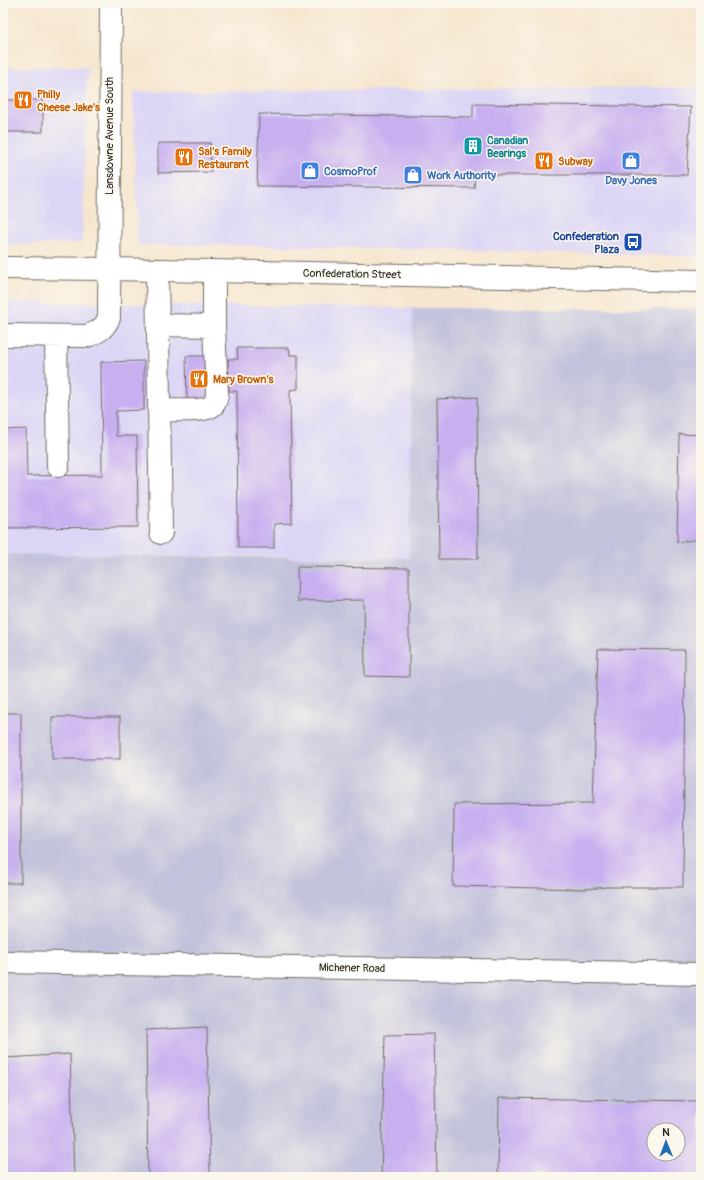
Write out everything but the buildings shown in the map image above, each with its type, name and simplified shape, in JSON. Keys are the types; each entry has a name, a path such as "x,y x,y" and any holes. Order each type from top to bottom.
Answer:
{"street":[{"name":"Lansdowne Avenue South","path":"3,335 87,336 98,333 105,326 109,318 110,3"},
{"name":"Confederation Street","path":"3,268 701,281"},
{"path":"157,270 161,533"},
{"path":"159,410 204,409 211,407 216,402 214,271"},
{"path":"158,325 214,326"},
{"path":"56,336 58,466"},
{"name":"Michener Road","path":"3,962 701,974"}],"shaded area":[{"path":"3,67 88,67 82,243 3,246"},
{"path":"701,87 701,256 229,245 138,245 133,92"},
{"path":"3,302 413,308 410,558 3,554"},
{"path":"413,308 701,309 701,1177 3,1177 3,554 409,558"}],"place":[{"name":"Philly Cheese Jake's","path":"23,100"},
{"name":"Canadian Bearings","path":"473,146"},
{"name":"Sal's Family Restaurant","path":"184,157"},
{"name":"Subway","path":"544,161"},
{"name":"Davy Jones","path":"631,161"},
{"name":"CosmoProf","path":"310,171"},
{"name":"Work Authority","path":"413,175"},
{"name":"Confederation Plaza","path":"633,242"},
{"name":"Mary Brown's","path":"199,379"}]}
